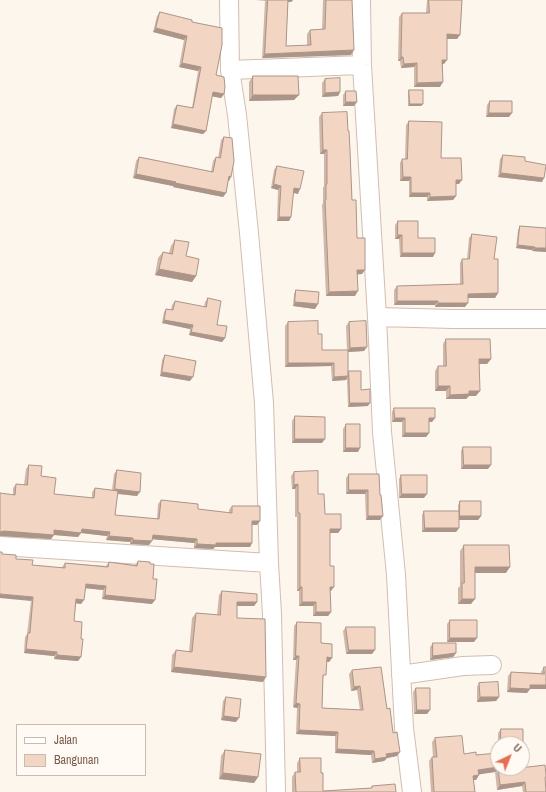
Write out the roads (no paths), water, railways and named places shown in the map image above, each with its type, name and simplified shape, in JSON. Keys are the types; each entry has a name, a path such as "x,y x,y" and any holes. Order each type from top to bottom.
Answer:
{"street":[{"path":"228,0 230,70 237,115 248,218 264,403 272,614 276,792"},
{"path":"361,0 362,65 377,317 382,432 396,575 404,728 412,792"},
{"path":"230,70 362,65"},
{"path":"377,317 453,320 546,319"},
{"path":"0,546 269,563"},
{"path":"401,675 463,666 492,665"}]}
